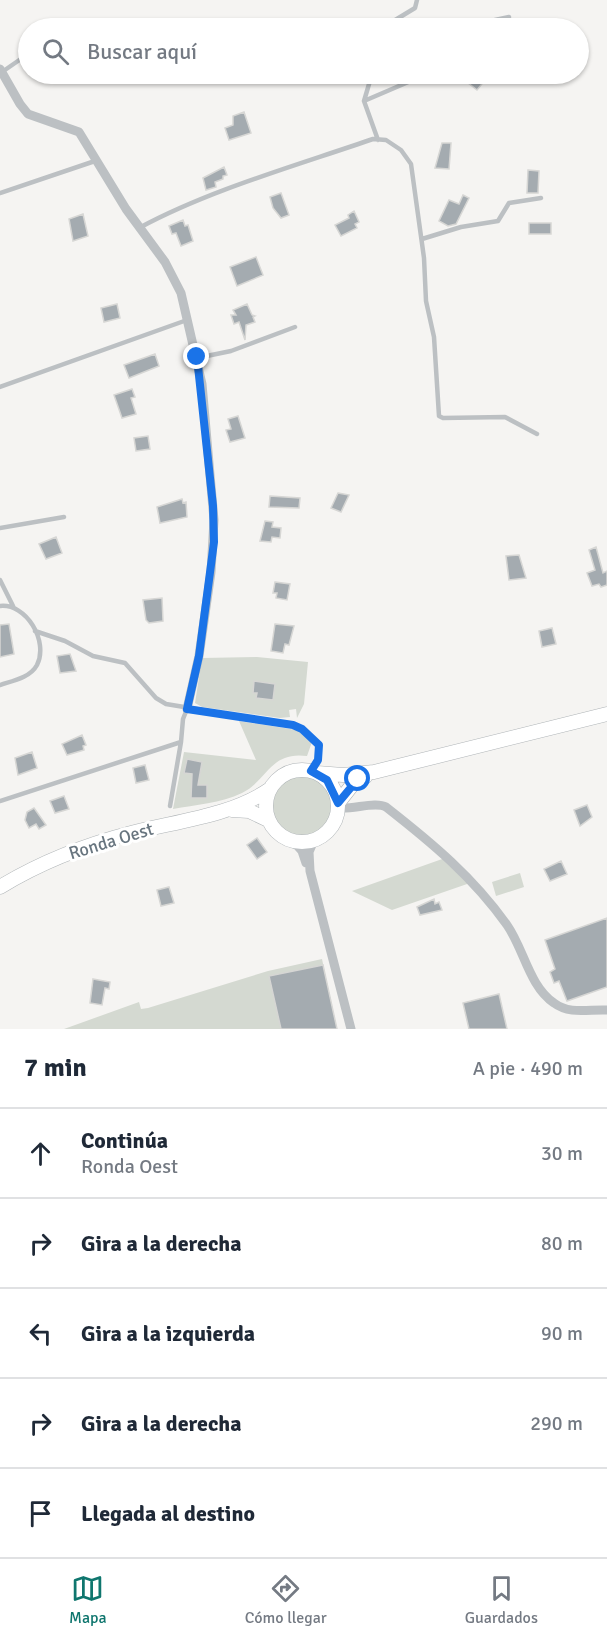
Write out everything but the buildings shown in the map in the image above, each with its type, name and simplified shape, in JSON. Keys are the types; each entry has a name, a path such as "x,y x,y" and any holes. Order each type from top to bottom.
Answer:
{"main road":[{"path":"374,772 358,779 338,805 328,831 314,840 294,842 279,834 268,820 266,799 270,789 283,775 292,771 343,776 374,772 607,714"},
{"path":"314,772 327,780 338,805"},
{"name":"Ronda Oest","path":"0,887 46,862 97,843 227,810 270,789"},
{"name":"Ronda Oest","path":"227,810 249,810 268,820"}],"street":[{"path":"1,70 23,109 39,119 79,132 95,161 172,275 188,319 197,357 213,506 214,542 199,656 187,709"},
{"path":"338,805 354,809 378,804 386,807 447,855 476,885 511,931 533,977 551,1002 564,1009 577,1011 607,1010"},
{"path":"310,871 309,852 314,840"},
{"path":"294,842 302,851 310,871 351,1029"}],"lane":[{"path":"398,18 415,8 417,0"},
{"path":"504,18 509,17"},
{"path":"1,70 18,60"},
{"path":"369,84 364,101 378,140"},
{"path":"364,101 404,84"},
{"path":"139,228 207,198 378,140 386,140 400,150 411,164 422,239 426,301 434,337 439,416 443,418 505,417 537,434"},
{"path":"0,193 95,161"},
{"path":"422,239 461,227 498,221 509,203 542,198"},
{"path":"0,387 188,319"},
{"path":"197,357 231,351 295,327"},
{"path":"0,528 64,517"},
{"path":"0,580 13,606 35,630 65,641 93,656 125,663 160,701 187,709 299,727 319,745 314,772"},
{"path":"0,606 13,606"},
{"path":"0,685 24,677 37,665 39,650 35,630"},
{"path":"170,806 183,719 187,709"},
{"path":"0,801 181,742"}],"shaded area":[{"path":"257,657 308,662 304,704 297,718 296,709 289,710 290,717 280,718 202,707 195,703 202,658"},
{"path":"239,721 297,730 312,742 307,756 285,758 277,762 242,793 208,803 173,809 184,752 256,760"},
{"path":"302,776 319,781 327,789 332,806 327,823 319,831 302,836 285,831 277,823 272,806 277,789 285,781"},
{"path":"445,858 470,883 392,910 352,891"},
{"path":"520,873 524,887 496,896 492,882"},
{"path":"322,959 337,1029 64,1029 139,1002 141,1009 148,1008 268,971"}],"route":[{"path":"197,357 202,384 214,542 199,656 191,700 187,709 299,727 319,745 318,760 311,771 327,780 338,803 358,779"}]}
